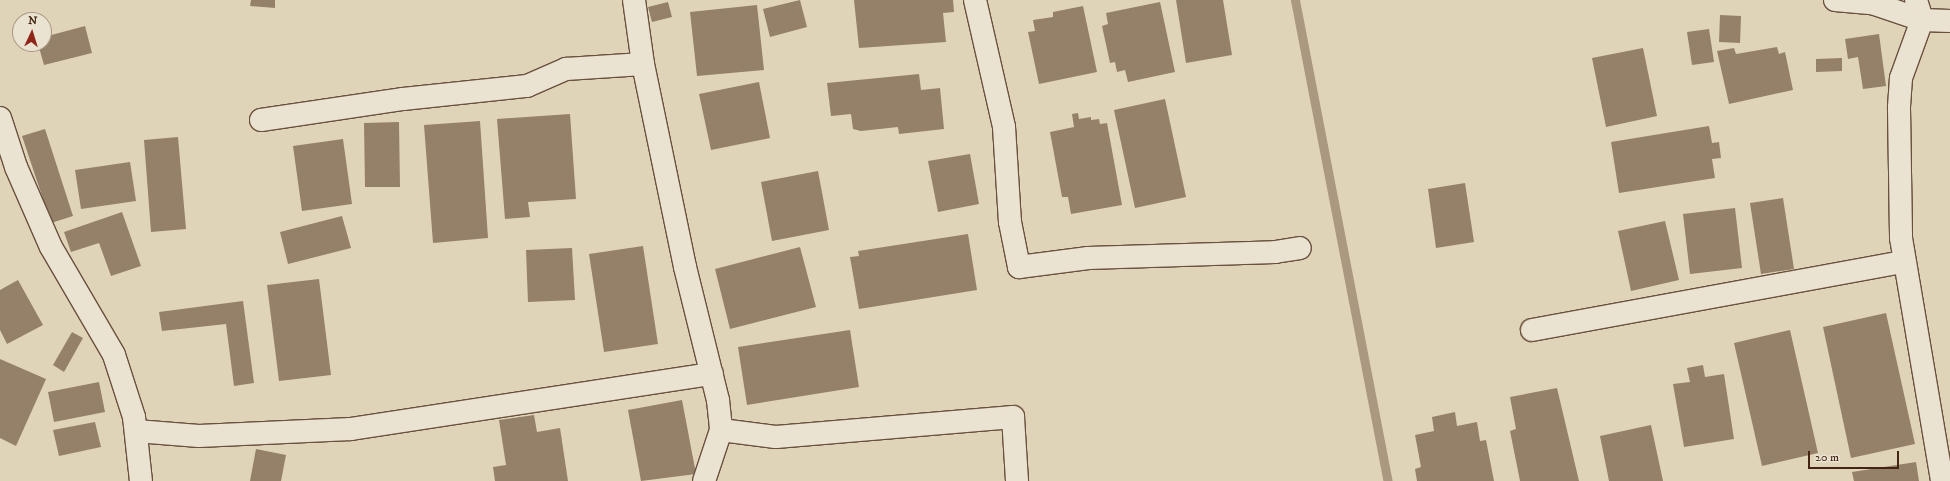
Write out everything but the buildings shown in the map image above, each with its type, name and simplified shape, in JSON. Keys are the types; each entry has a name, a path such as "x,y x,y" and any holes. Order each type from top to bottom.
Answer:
{"street":[{"path":"634,0 643,64 712,374 721,430 704,481"},
{"path":"975,0 1004,127 1010,222 1019,268 1088,258 1275,252 1300,248"},
{"path":"1835,0 1872,3 1919,10 1950,21"},
{"path":"1919,10 1901,78 1899,108 1904,262 1942,481"},
{"path":"261,120 403,99 527,86 566,70 643,64"},
{"path":"0,118 16,168 51,247 114,355 136,431 141,481"},
{"path":"1532,330 1904,262"},
{"path":"136,431 199,436 351,430 712,374"},
{"path":"721,430 776,437 1013,417 1017,481"}],"waterway":[{"path":"1295,0 1388,481"}]}
